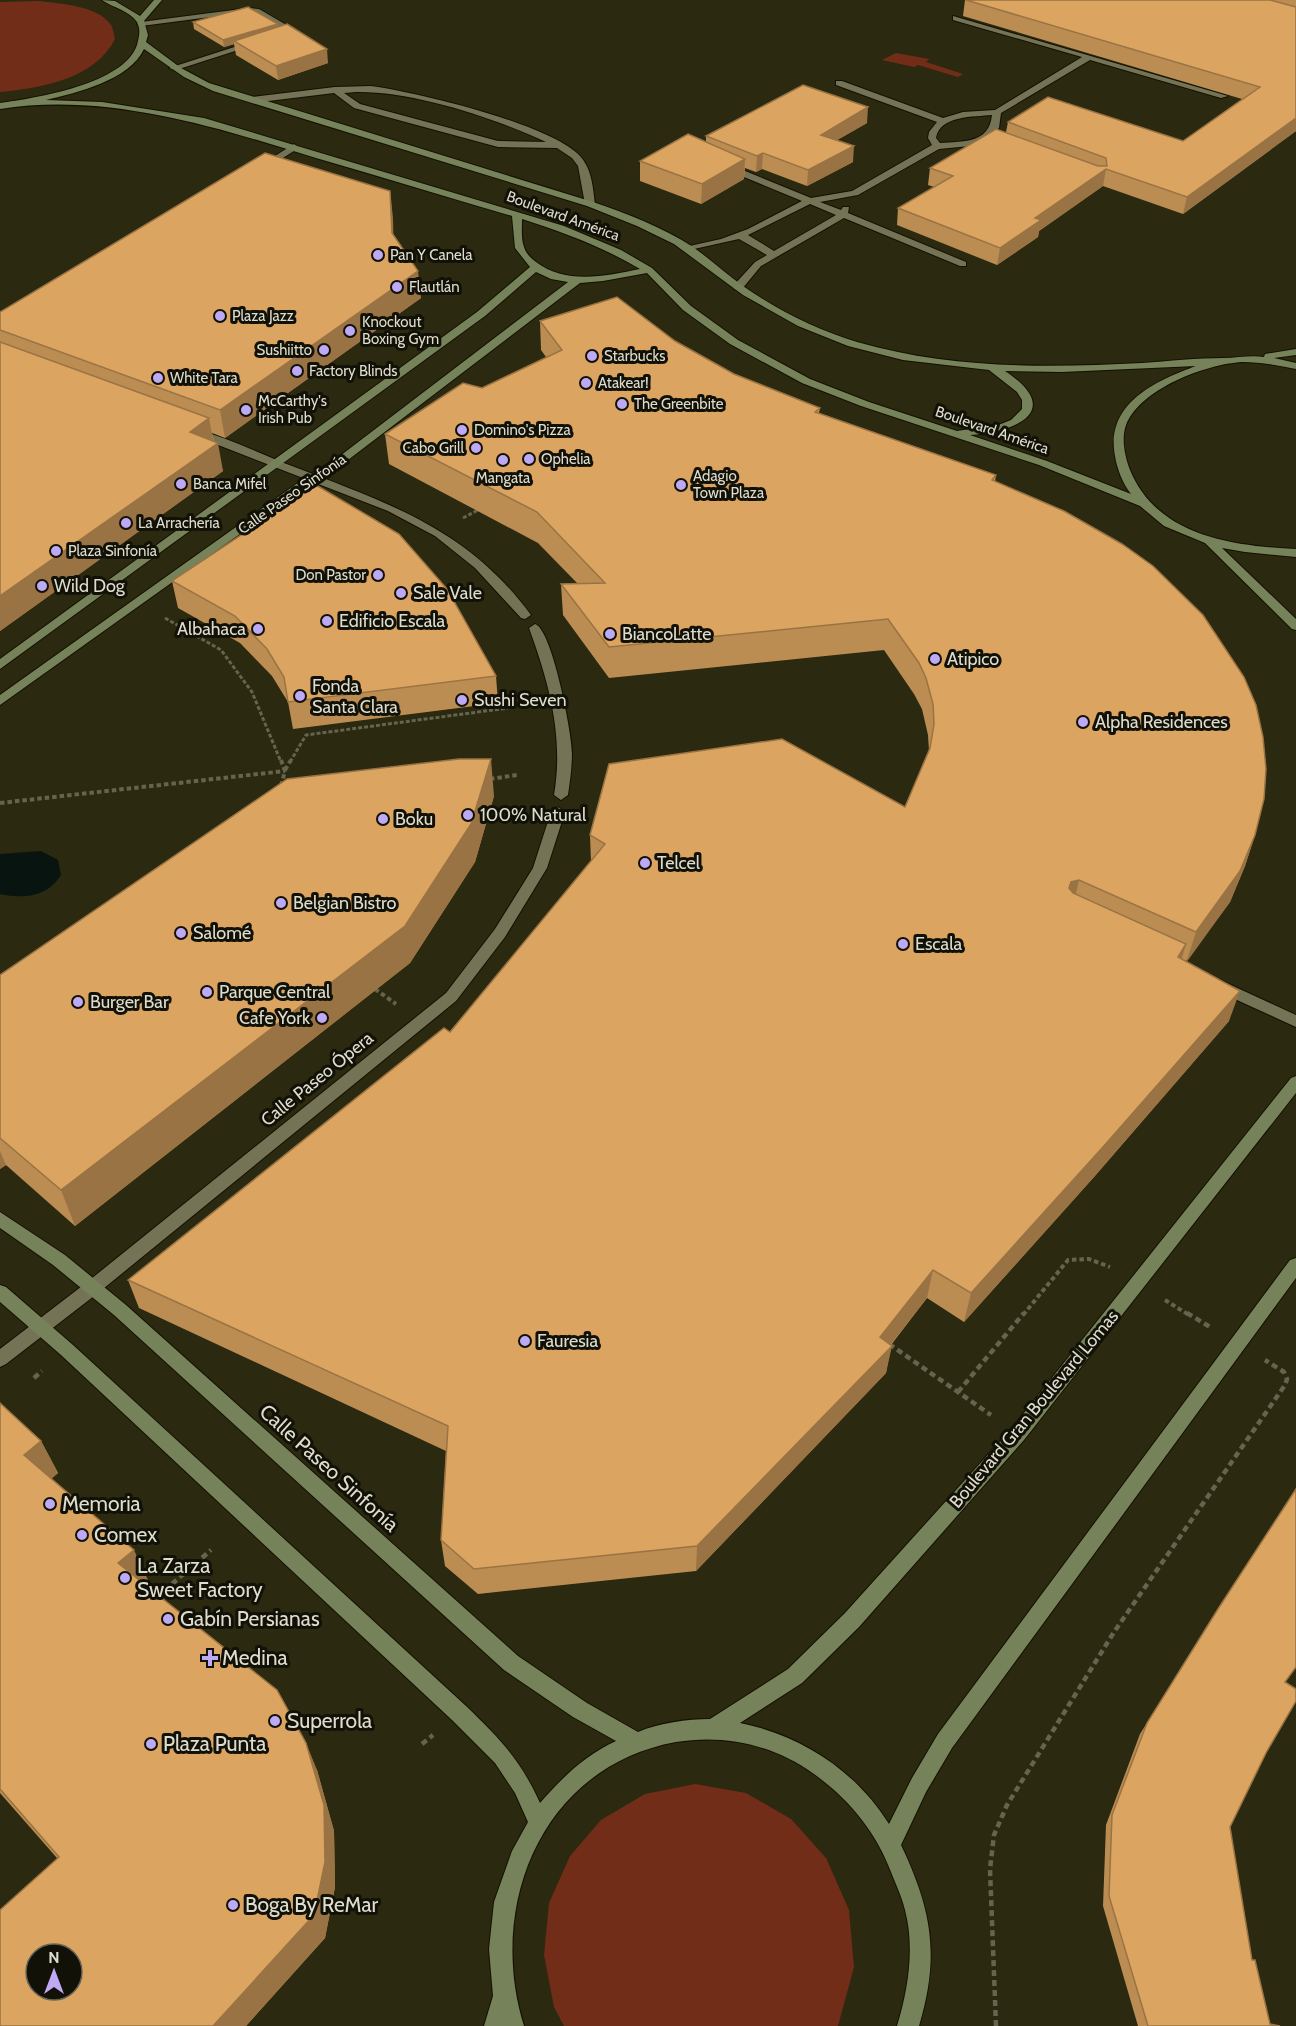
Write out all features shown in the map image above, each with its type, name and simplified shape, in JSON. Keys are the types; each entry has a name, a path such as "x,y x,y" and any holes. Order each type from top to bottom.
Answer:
{"main road":[{"path":"0,106 33,102 74,91 108,77 131,61 143,44 145,32 140,22 124,7 106,0"},
{"path":"140,22 158,0"},
{"name":"Boulevard América","path":"143,44 190,79 626,217 688,249 738,287 779,312 839,338 885,352 931,362 993,368 1100,368 1255,359"},
{"name":"Boulevard América","path":"33,102 102,105 204,121 517,213 587,238 649,270 687,308 734,342 806,381 865,404 1043,463 1142,503"},
{"path":"517,213 519,246 536,268 552,276 578,279 607,278 649,270"},
{"name":"Calle Paseo Sinfonía","path":"0,665 279,464 481,314 536,268"},
{"name":"Calle Paseo Sinfonía","path":"0,701 313,477 340,461 578,279"},
{"path":"1255,359 1296,352"},
{"path":"1255,359 1296,366"},
{"path":"1222,361 1184,374 1148,393 1121,423 1118,445 1124,473 1142,503 1176,529 1210,542 1257,550 1296,553"},
{"path":"950,431 978,431 1006,426 1020,420 1025,414 1028,406 1024,394 993,368"},
{"path":"1210,542 1296,626"},
{"name":"Boulevard Gran Boulevard Lomas","path":"714,1728 795,1676 852,1620 1018,1434 1296,1082"},
{"name":"Calle Paseo Sinfonía","path":"0,1218 59,1260 120,1310 511,1663 580,1710 635,1741"},
{"path":"891,1843 919,1785 945,1741 1296,1265"},
{"path":"0,1292 459,1713 502,1756 522,1786 538,1821"},
{"path":"513,2026 504,1996 500,1948 505,1903 517,1860 538,1821 576,1776 599,1760 635,1741 674,1731 714,1728 753,1734 807,1755 854,1792 891,1843 917,1914 918,1993 908,2026"},
{"path":"495,2026 504,1996"}],"street":[{"path":"140,22 249,10 256,11 287,29 284,35 273,38"},
{"path":"956,18 1224,96"},
{"path":"173,68 262,42"},
{"path":"938,146 932,138 933,132 943,121 963,115 996,112 1089,57"},
{"path":"839,83 943,121"},
{"path":"252,100 335,90 374,89 395,92 513,125 542,135 575,156 585,173 590,204"},
{"path":"335,90 357,106 498,144 557,145"},
{"path":"688,249 740,235 809,201 855,193 938,146 970,143 986,137 995,128 996,112"},
{"path":"986,137 997,141"},
{"path":"247,176 294,147"},
{"path":"718,163 963,264"},
{"path":"738,287 758,264 843,215 855,193"},
{"path":"740,235 773,254"},
{"path":"178,426 392,509 439,534 479,565 525,615"},
{"path":"535,628 555,683 566,747 561,795"},
{"name":"Calle Paseo Ópera","path":"0,1359 92,1288 451,997 500,933 540,868 558,812"},
{"path":"1204,979 1296,1021"}],"path":[{"path":"459,520 484,507"},
{"path":"160,615 221,650 252,692 285,771 292,779"},
{"path":"280,788 285,771 306,735 508,708"},
{"path":"0,803 285,771"},
{"path":"481,780 517,775"},
{"path":"375,989 421,1020"},
{"path":"880,1338 1018,1434"},
{"path":"172,1584 211,1550"}],"shaded area":[{"path":"39,1 88,9 97,13 111,25 115,39 106,53 81,72 49,84 0,92 0,2"},
{"path":"896,53 929,59 926,62 963,74 958,77 918,65 914,67 882,60"},
{"path":"41,851 58,860 61,875 55,882 49,888 34,895 0,894 0,854"},
{"path":"695,1784 746,1793 791,1819 826,1858 849,1910 854,1967 838,2026 564,2026 554,2007 544,1955 549,1903 570,1856 601,1820 645,1794"}],"building":[{"path":"966,0 1270,0 1296,7 1296,118 1187,197 1106,169 1035,218 1041,220 1000,248 898,208 953,176 930,168 996,129 1098,166 1107,166 1106,158 1008,122 1048,97 1183,141 1260,87"},
{"path":"248,7 278,24 223,40 193,22"},
{"path":"287,24 327,49 276,66 234,41"},
{"path":"803,85 868,107 821,135 854,146 808,170 763,153 757,156 706,136"},
{"path":"688,134 745,159 702,184 640,161"},
{"name":"Plaza Jazz","path":"265,153 390,191 392,233 418,271 220,410 0,330 0,312"},
{"path":"617,297 675,341 734,374 820,408 815,412 996,475 992,480 1064,511 1122,544 1153,566 1203,615 1244,677 1256,705 1263,737 1266,769 1264,799 1255,835 1240,871 1196,932 1079,880 1071,882 1069,888 1073,893 1186,944 1178,957 1240,991 971,1293 933,1270 880,1337 892,1346 697,1546 474,1569 441,1540 448,1426 128,1280 444,1028 450,1032 605,844 590,835 609,764 782,739 905,807 930,748 934,724 933,704 919,663 888,619 609,647 561,584 605,583 537,512 385,434 463,383 482,388 562,350 540,321"},
{"name":"Plaza Sinfonía","path":"0,342 209,418 190,432 218,443 0,596"},
{"name":"Edificio Escala","path":"316,485 399,534 447,589 496,676 288,702 284,677 267,649 235,616 172,581"},
{"name":"Parque Central","path":"459,759 491,759 471,824 405,926 61,1190 0,1138 0,975 287,779"},
{"name":"Plaza Punta","path":"0,1403 41,1441 24,1455 134,1550 118,1563 277,1690 306,1743 324,1805 325,1862 314,1915 213,2026 0,2026 0,1910 59,1857 0,1789"},
{"path":"1296,1489 1296,1667 1285,1682 1296,1689 1296,1701 1266,1753 1230,1827 1252,1960 1255,1960 1270,2024 1280,2026 1148,2026 1109,1896 1112,1815 1147,1723"}],"place":[{"name":"Pan Y Canela","path":"378,255"},
{"name":"Flautlán","path":"397,287"},
{"name":"Plaza Jazz","path":"220,316"},
{"name":"Knockout Boxing Gym","path":"350,331"},
{"name":"Sushiitto","path":"324,350"},
{"name":"Starbucks","path":"592,356"},
{"name":"Factory Blinds","path":"297,371"},
{"name":"White Tara","path":"158,378"},
{"name":"Atakear!","path":"586,383"},
{"name":"The Greenbite","path":"622,404"},
{"name":"McCarthy's Irish Pub","path":"246,410"},
{"name":"Domino's Pizza","path":"462,430"},
{"name":"Cabo Grill","path":"476,448"},
{"name":"Ophelia","path":"529,459"},
{"name":"Mangata","path":"503,460"},
{"name":"Banca Mifel","path":"181,484"},
{"name":"Adagio Town Plaza","path":"681,485"},
{"name":"La Arrachería","path":"126,523"},
{"name":"Plaza Sinfonía","path":"56,551"},
{"name":"Don Pastor","path":"378,575"},
{"name":"Wild Dog","path":"42,586"},
{"name":"Sale Vale","path":"401,593"},
{"name":"Edificio Escala","path":"327,621"},
{"name":"Albahaca","path":"258,629"},
{"name":"BiancoLatte","path":"610,634"},
{"name":"Atipico","path":"935,659"},
{"name":"Fonda Santa Clara","path":"300,696"},
{"name":"Sushi Seven","path":"462,700"},
{"name":"Alpha Residences","path":"1083,722"},
{"name":"100% Natural","path":"468,815"},
{"name":"Boku","path":"383,819"},
{"name":"Telcel","path":"645,863"},
{"name":"Belgian Bistro","path":"281,903"},
{"name":"Salomé","path":"181,933"},
{"name":"Escala","path":"903,944"},
{"name":"Parque Central","path":"207,992"},
{"name":"Burger Bar","path":"78,1002"},
{"name":"Cafe York","path":"322,1018"},
{"name":"Fauresia","path":"525,1341"},
{"name":"Memoria","path":"50,1504"},
{"name":"Comex","path":"82,1535"},
{"name":"La Zarza Sweet Factory","path":"125,1578"},
{"name":"Gabín Persianas","path":"168,1619"},
{"name":"Medina","path":"210,1658"},
{"name":"Superrola","path":"275,1721"},
{"name":"Plaza Punta","path":"151,1744"},
{"name":"Boga By ReMar","path":"233,1905"}]}
